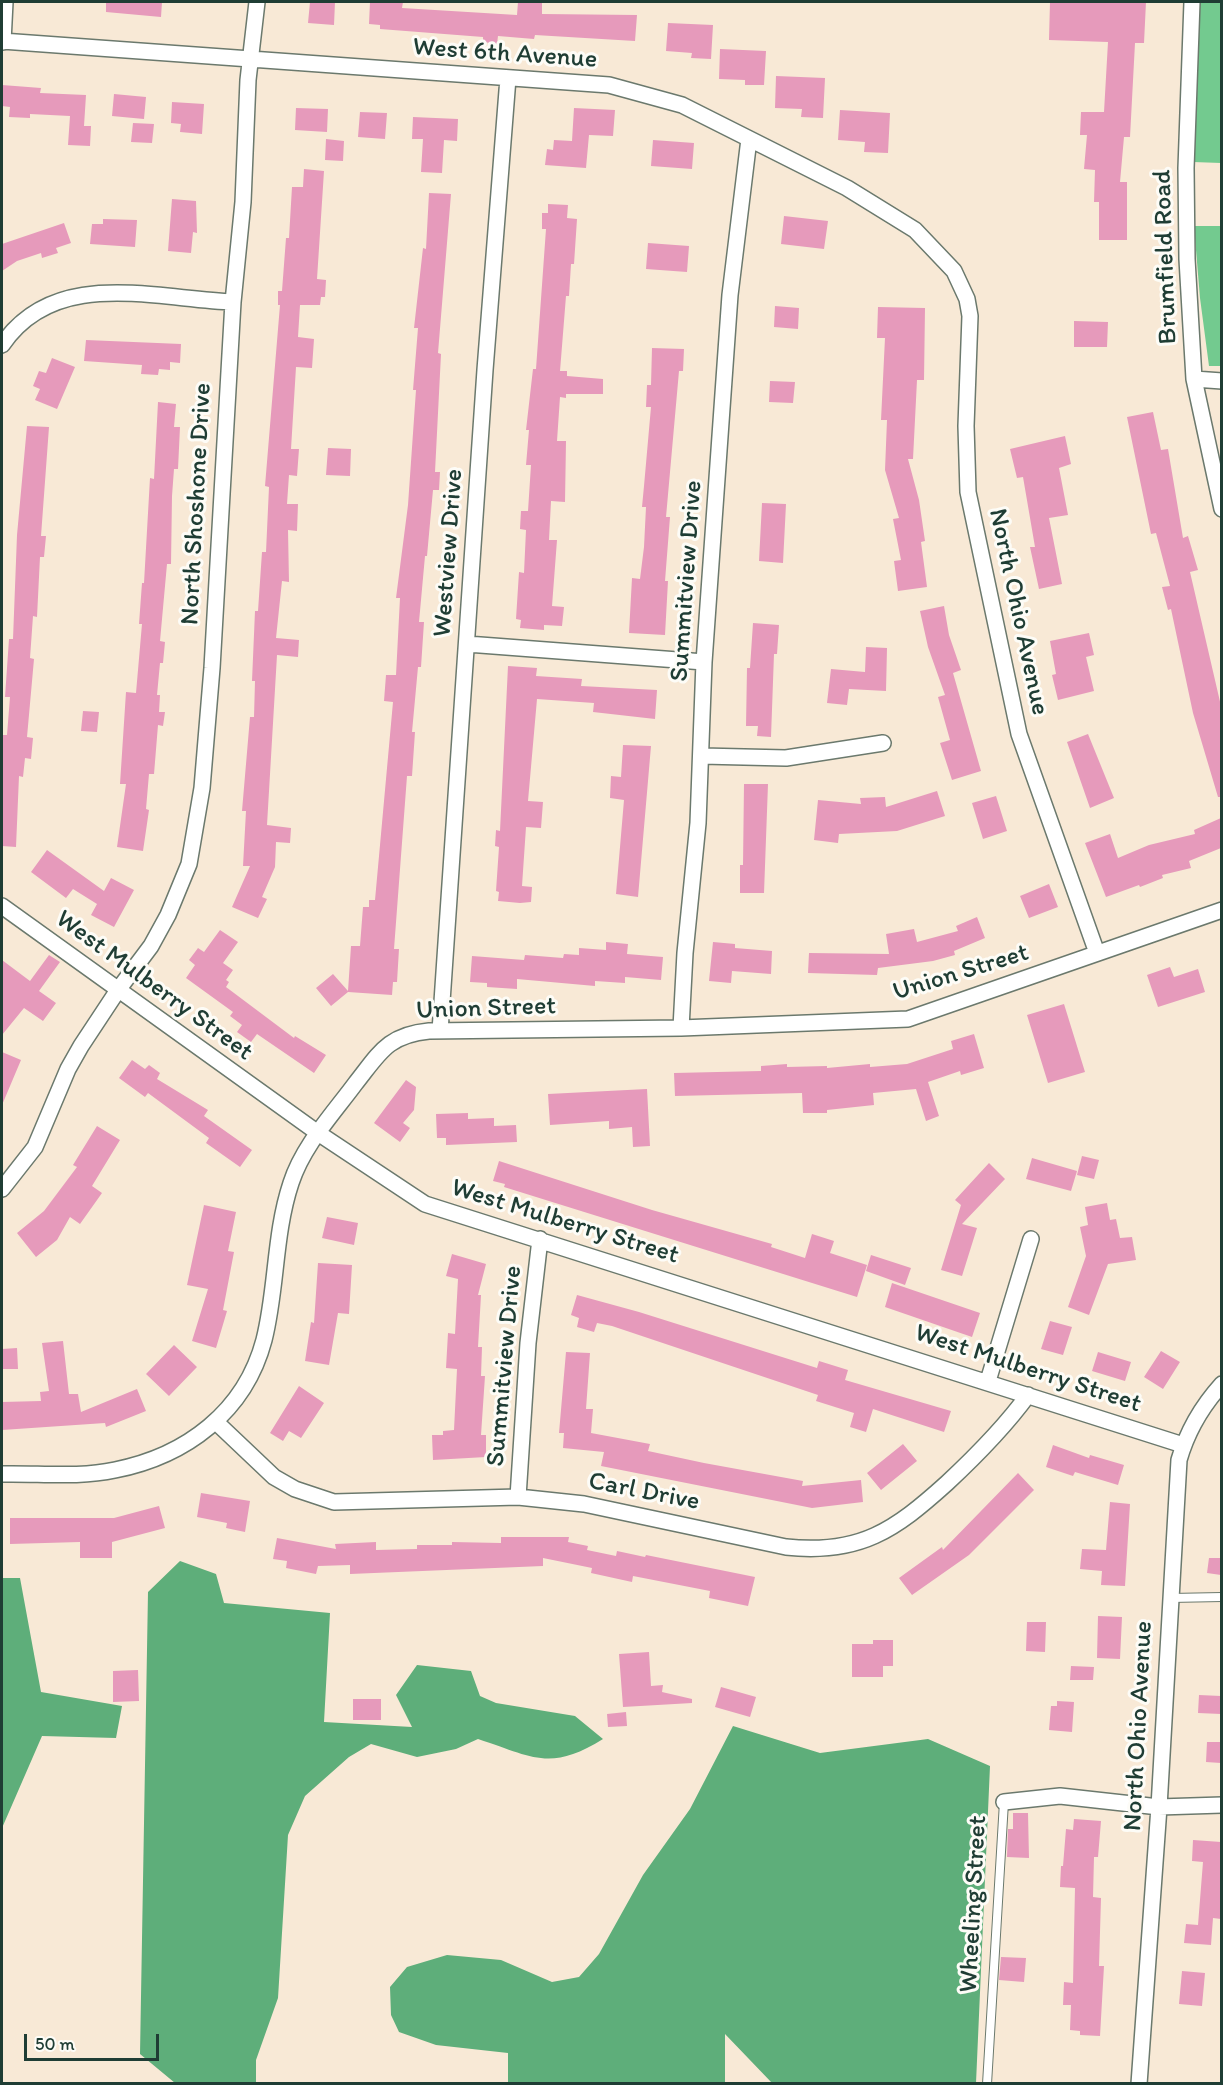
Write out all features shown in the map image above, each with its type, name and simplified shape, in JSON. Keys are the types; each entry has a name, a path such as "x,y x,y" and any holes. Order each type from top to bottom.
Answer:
{"street":[{"path":"2,42 5,2"},
{"name":"North Shoshone Drive","path":"2,1189 35,1147 68,1069 118,990 151,946 168,915 189,864 202,788 212,668 233,302 243,202 250,60 257,2"},
{"name":"Brumfield Road","path":"1192,2 1186,168 1187,258 1194,379 1221,509"},
{"name":"West 6th Avenue","path":"2,42 609,85 634,90 682,105 877,205 915,230 954,271"},
{"name":"Westview Drive","path":"440,1031 508,78"},
{"name":"Summitview Drive","path":"681,1028 702,756 704,662 730,295 749,139"},
{"name":"North Ohio Avenue","path":"954,271 967,299 970,316 966,426 968,492 1019,734 1097,953"},
{"path":"2,345 27,318 54,301 82,294 105,292 233,302"},
{"path":"1194,379 1221,381"},
{"path":"466,644 704,662"},
{"path":"702,756 786,758 883,743"},
{"name":"West Mulberry Street","path":"2,906 318,1133 425,1204 988,1381 1183,1445"},
{"name":"Union Street","path":"2,1474 114,1471 151,1461 188,1444 216,1422 244,1388 264,1339 280,1234 291,1183 318,1133 380,1051 391,1041 419,1032 440,1031 681,1028 908,1019 1221,910"},
{"name":"Summitview Drive","path":"518,1497 528,1343 540,1239"},
{"path":"988,1381 1031,1239"},
{"name":"North Ohio Avenue","path":"1139,2084 1159,1807 1177,1476 1183,1445 1212,1395 1221,1384"},
{"name":"Carl Drive","path":"216,1422 274,1477 295,1489 327,1500 349,1502 518,1497 584,1504 786,1547 838,1548 863,1541 908,1518 986,1447 1028,1395"},
{"name":"Wheeling Street","path":"1004,1802 1059,1796 1159,1807 1221,1805"}],"lane":[{"path":"1170,1598 1221,1597"},
{"name":"Wheeling Street","path":"987,2084 1004,1802"}],"green space":[{"path":"1198,2 1221,2 1221,163 1193,162"},
{"path":"1194,226 1221,226 1221,366 1209,366"},
{"path":"180,1561 216,1574 224,1603 330,1613 324,1722 412,1727 396,1695 417,1665 471,1671 480,1696 496,1703 575,1716 603,1739 585,1749 555,1758 528,1756 478,1739 456,1749 417,1757 371,1744 349,1757 305,1796 288,1835 278,1998 256,2060 256,2083 175,2083 140,2054 148,1592"},
{"path":"2,1578 20,1578 41,1692 122,1706 116,1738 42,1736 2,1828"},
{"path":"733,1726 820,1753 928,1739 990,1766 976,2083 772,2083 725,2034 725,2083 508,2083 508,2053 436,2045 399,2032 391,2015 390,1987 407,1967 447,1955 501,1960 552,1982 579,1977 599,1954 643,1875 690,1809"}],"building":[{"path":"106,2 162,2 161,17 106,12"},
{"path":"310,2 335,2 334,25 308,23"},
{"path":"370,2 403,2 402,8 517,15 518,2 542,2 542,14 637,15 635,41 535,35 534,39 498,36 497,44 483,42 483,37 380,29 380,25 369,24"},
{"path":"1050,2 1146,2 1144,43 1135,43 1130,137 1124,137 1120,182 1127,182 1127,240 1099,240 1099,202 1094,202 1095,170 1084,169 1087,135 1080,135 1081,112 1104,112 1108,42 1049,40"},
{"path":"668,23 713,25 711,59 691,58 692,53 666,51"},
{"path":"720,49 766,51 764,85 745,85 745,80 719,79"},
{"path":"776,76 825,78 823,118 801,117 802,109 775,108"},
{"path":"2,85 41,88 40,93 86,95 84,126 91,126 90,146 68,145 70,116 30,114 30,118 9,117 10,107 2,106"},
{"path":"114,94 146,97 144,119 112,116"},
{"path":"172,102 204,104 202,134 180,132 181,124 171,123"},
{"path":"296,108 328,109 327,132 295,130"},
{"path":"574,108 615,110 613,136 589,135 586,168 545,165 547,149 553,150 554,140 572,141"},
{"path":"840,110 890,113 888,153 864,152 865,142 838,140"},
{"path":"360,112 387,113 385,139 358,137"},
{"path":"413,117 458,119 457,141 444,140 442,173 421,172 423,139 412,139"},
{"path":"133,123 154,124 152,143 131,142"},
{"path":"326,139 344,141 343,161 325,160"},
{"path":"653,140 694,143 692,169 651,166"},
{"path":"304,169 324,171 317,279 326,280 325,297 321,297 320,305 300,305 298,337 314,339 312,368 296,367 291,449 299,449 297,476 289,475 287,504 298,504 297,531 288,530 289,582 282,581 276,638 299,640 298,657 277,655 267,825 291,828 290,843 276,842 275,867 262,897 267,899 258,918 232,907 250,866 243,866 246,811 242,811 250,717 254,717 255,681 252,681 255,611 258,611 262,552 266,552 269,487 265,486 280,305 278,305 278,291 282,291 286,238 289,238 292,187 303,187"},
{"path":"429,193 451,194 438,353 441,354 435,472 440,472 439,490 433,490 419,622 424,622 421,667 418,667 412,732 415,732 412,776 407,776 394,949 399,949 397,982 393,982 392,995 348,992 331,1006 316,988 333,974 348,991 351,946 360,946 363,907 369,907 369,900 375,900 393,702 384,701 386,675 396,675 400,598 396,598 408,505 416,390 413,390 418,328 414,328 423,248 426,249"},
{"path":"172,199 196,201 197,233 193,232 191,253 168,251"},
{"path":"548,204 568,205 567,218 577,219 574,264 571,264 569,296 566,296 560,371 567,371 567,376 603,379 603,394 566,394 566,398 560,397 557,441 566,441 565,502 551,501 549,540 557,540 552,606 564,607 562,626 544,625 544,630 520,628 521,620 516,619 519,572 524,573 526,530 520,529 521,511 528,511 531,465 526,465 529,430 526,430 533,369 536,369 546,229 542,229 542,213 548,213"},
{"path":"784,216 828,221 824,249 781,244"},
{"path":"103,219 137,220 135,247 90,244 92,224 103,224"},
{"path":"64,223 71,243 56,248 58,253 42,258 41,253 17,261 2,271 2,244"},
{"path":"648,243 689,246 687,272 646,269"},
{"path":"775,306 799,308 798,329 774,327"},
{"path":"878,307 925,308 924,380 917,380 913,459 908,459 919,500 925,541 921,542 927,587 898,591 894,561 901,560 893,519 899,518 885,470 887,420 881,420 885,338 877,338"},
{"path":"1074,321 1108,322 1107,347 1074,347"},
{"path":"86,340 181,344 180,363 170,362 170,370 159,369 158,375 141,374 142,365 84,361"},
{"path":"652,348 684,349 683,371 679,371 666,517 670,517 665,581 668,581 665,635 629,633 632,578 640,579 644,547 646,507 642,507 651,407 646,407 647,385 651,385"},
{"path":"52,358 75,367 57,409 35,400 40,389 33,386 39,371 46,373"},
{"path":"770,381 795,382 793,403 769,402"},
{"path":"158,402 176,404 174,427 180,427 178,469 174,469 172,496 171,564 167,564 160,641 165,642 163,663 160,663 157,695 160,695 159,712 165,712 163,726 158,725 154,774 149,774 146,809 149,810 143,851 117,847 126,784 120,784 126,692 136,693 142,624 139,624 142,583 144,583 150,478 154,479"},
{"path":"1153,412 1161,450 1168,449 1183,538 1188,536 1198,570 1190,572 1221,706 1221,797 1218,797 1193,713 1171,609 1168,610 1162,587 1170,586 1156,533 1151,534 1127,417"},
{"path":"27,426 49,427 41,536 46,536 44,557 40,557 37,617 33,616 30,658 34,659 27,737 33,738 31,759 25,758 23,777 19,776 16,847 2,846 2,753 3,735 7,735 10,697 5,697 9,639 13,639 17,535"},
{"path":"1065,436 1071,464 1059,468 1068,515 1049,518 1062,584 1039,589 1030,547 1035,547 1023,477 1017,478 1010,449"},
{"path":"328,448 351,449 350,476 326,475"},
{"path":"762,503 786,504 783,563 759,561"},
{"path":"944,606 949,635 961,670 953,673 981,771 952,780 940,743 950,740 938,697 945,695 928,647 920,611"},
{"path":"753,623 779,625 777,654 774,654 771,737 757,736 758,726 746,726 747,668 750,668"},
{"path":"1089,633 1094,655 1086,657 1094,691 1058,700 1052,675 1056,674 1050,641"},
{"path":"866,647 887,648 886,691 849,689 847,705 827,703 831,669 865,672"},
{"path":"508,666 537,668 536,676 582,679 581,686 657,690 655,719 593,712 594,703 537,699 528,801 543,802 541,828 526,827 522,886 532,887 531,902 520,903 498,901 499,892 496,891 499,847 495,846 496,830 500,831"},
{"path":"83,711 99,712 97,732 81,731"},
{"path":"1088,734 1114,798 1090,808 1067,742"},
{"path":"623,745 651,746 638,897 616,894 624,800 610,798 611,776 621,777"},
{"path":"744,784 768,784 764,893 740,893 740,865 743,865"},
{"path":"937,791 945,816 897,831 839,834 838,843 814,840 818,800 861,804 860,798 885,797 886,807"},
{"path":"996,796 1007,831 983,839 972,803"},
{"path":"1221,818 1221,848 1189,861 1191,868 1162,875 1163,878 1106,897 1085,843 1110,834 1118,858 1149,845 1195,834 1194,830"},
{"path":"47,850 104,891 111,878 134,890 114,927 91,915 97,904 73,889 66,898 31,872"},
{"path":"1049,884 1058,907 1029,918 1020,896"},
{"path":"977,917 985,938 954,951 955,955 933,961 878,968 877,975 808,973 809,953 889,954 886,934 914,929 917,942 958,931 956,926"},
{"path":"220,930 238,942 223,963 233,970 226,980 229,982 226,987 294,1038 295,1036 326,1055 314,1073 257,1034 251,1042 237,1032 242,1025 230,1016 233,1012 186,978 195,965 189,960 198,948 204,952"},
{"path":"606,942 628,944 627,954 663,957 661,980 625,977 625,983 595,981 595,986 517,979 517,989 487,987 487,983 470,982 472,956 524,960 525,955 563,958 564,954 579,955 579,948 606,950"},
{"path":"713,942 735,944 735,948 772,951 771,974 732,971 731,983 709,981"},
{"path":"49,955 60,962 39,991 56,1003 43,1021 24,1008 2,1035 2,960 30,981"},
{"path":"1170,967 1174,977 1198,969 1205,992 1158,1007 1147,975"},
{"path":"1064,1004 1085,1072 1048,1083 1027,1015"},
{"path":"974,1034 984,1068 961,1075 960,1071 928,1082 939,1116 926,1121 916,1089 873,1093 874,1105 827,1110 827,1113 803,1113 802,1093 675,1096 674,1073 761,1071 761,1066 787,1064 787,1067 827,1066 827,1068 870,1064 870,1067 907,1064 953,1049 951,1041"},
{"path":"2,1052 21,1060 2,1105"},
{"path":"132,1060 145,1069 149,1065 160,1073 157,1079 208,1110 204,1116 252,1150 240,1167 206,1143 209,1138 148,1093 145,1097 119,1078"},
{"path":"406,1080 416,1087 414,1110 403,1123 410,1128 400,1142 374,1123"},
{"path":"647,1089 650,1146 633,1147 632,1127 609,1129 609,1121 550,1125 548,1094"},
{"path":"468,1113 468,1119 494,1118 494,1126 516,1125 517,1142 446,1145 446,1138 437,1138 436,1114"},
{"path":"97,1126 120,1140 92,1186 102,1193 80,1224 70,1217 57,1240 36,1257 17,1233 44,1211 77,1167 73,1165"},
{"path":"1082,1156 1099,1160 1094,1179 1077,1175"},
{"path":"1032,1158 1077,1171 1071,1191 1026,1179"},
{"path":"499,1161 652,1210 772,1244 771,1247 805,1258 812,1234 834,1241 830,1253 867,1265 857,1297 504,1187 505,1184 493,1181"},
{"path":"989,1163 1005,1179 962,1224 977,1228 962,1276 941,1270 961,1205 955,1200"},
{"path":"1107,1203 1110,1220 1116,1219 1120,1238 1132,1237 1136,1260 1108,1264 1089,1315 1068,1307 1086,1256 1080,1227 1088,1225 1085,1207"},
{"path":"204,1205 236,1212 228,1251 234,1252 223,1310 227,1311 216,1348 192,1341 208,1289 187,1285"},
{"path":"327,1217 358,1223 354,1245 322,1238"},
{"path":"452,1254 486,1264 478,1295 481,1295 478,1347 482,1347 481,1376 485,1376 481,1435 486,1435 486,1457 433,1460 432,1435 443,1435 443,1431 454,1430 457,1369 446,1368 448,1333 455,1334 458,1279 446,1276"},
{"path":"871,1255 911,1268 905,1285 866,1271"},
{"path":"318,1263 352,1265 349,1314 338,1313 329,1365 305,1361 311,1322 314,1323"},
{"path":"892,1283 980,1313 972,1337 885,1307"},
{"path":"577,1295 817,1368 819,1361 848,1370 845,1380 951,1411 944,1432 873,1409 866,1432 850,1427 854,1413 816,1401 818,1395 612,1326 597,1323 594,1332 577,1327 579,1318 571,1315"},
{"path":"1050,1321 1072,1327 1063,1355 1041,1349"},
{"path":"63,1341 69,1394 78,1394 81,1412 137,1389 146,1411 106,1427 105,1423 2,1430 2,1402 41,1401 40,1392 49,1391 42,1343"},
{"path":"174,1345 197,1367 169,1396 146,1374"},
{"path":"17,1348 18,1369 2,1369 2,1349"},
{"path":"1161,1351 1180,1362 1163,1389 1144,1377"},
{"path":"566,1352 590,1353 586,1409 593,1409 591,1433 650,1444 648,1451 803,1481 802,1486 861,1480 863,1502 812,1508 601,1466 604,1452 563,1448 564,1433 559,1433"},
{"path":"1098,1352 1131,1362 1125,1381 1092,1371"},
{"path":"299,1386 324,1403 301,1438 289,1431 283,1441 270,1433"},
{"path":"903,1444 917,1461 881,1490 867,1473"},
{"path":"1053,1445 1089,1458 1090,1455 1124,1465 1118,1485 1075,1472 1073,1476 1046,1467"},
{"path":"1018,1473 1034,1490 969,1555 912,1595 899,1578 942,1547 943,1550"},
{"path":"201,1493 250,1501 245,1532 226,1528 227,1523 197,1517"},
{"path":"1110,1502 1130,1504 1125,1586 1101,1585 1102,1571 1080,1569 1082,1549 1106,1550"},
{"path":"159,1506 165,1528 112,1542 112,1558 80,1558 80,1542 10,1544 10,1518 114,1518"},
{"path":"501,1537 569,1537 568,1542 588,1546 587,1550 616,1556 617,1551 645,1557 646,1555 755,1577 748,1606 709,1598 710,1591 633,1576 632,1582 591,1573 592,1568 543,1558 543,1566 350,1574 350,1565 318,1566 316,1574 286,1568 287,1561 273,1559 277,1538 336,1549 335,1544 376,1542 376,1550 417,1549 417,1545 452,1545 452,1542 501,1543"},
{"path":"1209,1558 1221,1558 1221,1575 1207,1573"},
{"path":"1098,1616 1122,1617 1120,1659 1097,1658"},
{"path":"1027,1622 1046,1622 1045,1652 1026,1651"},
{"path":"873,1640 893,1640 893,1666 883,1666 883,1677 852,1677 852,1644 873,1644"},
{"path":"649,1652 651,1686 663,1685 662,1692 692,1699 692,1703 623,1707 619,1654"},
{"path":"1071,1666 1094,1667 1093,1680 1070,1680"},
{"path":"138,1670 139,1701 113,1702 113,1671"},
{"path":"721,1687 756,1697 750,1717 715,1707"},
{"path":"1199,1695 1221,1696 1221,1714 1198,1713"},
{"path":"353,1699 381,1699 381,1720 353,1720"},
{"path":"1057,1701 1074,1702 1072,1732 1049,1730 1051,1706 1057,1706"},
{"path":"626,1712 627,1726 608,1727 607,1714"},
{"path":"1207,1742 1221,1742 1221,1763 1206,1762"},
{"path":"1013,1813 1028,1813 1029,1858 1007,1857 1008,1829 1013,1829"},
{"path":"1074,1819 1101,1821 1098,1857 1094,1857 1093,1897 1101,1898 1099,1966 1104,1966 1100,2036 1080,2035 1080,2031 1070,2030 1071,2005 1063,2005 1064,1982 1073,1983 1075,1888 1060,1887 1061,1866 1063,1866 1066,1829 1073,1830"},
{"path":"1193,1840 1221,1842 1221,1919 1213,1918 1211,1945 1184,1943 1186,1924 1198,1925 1203,1862 1192,1861"},
{"path":"1001,1957 1026,1958 1024,1982 999,1980"},
{"path":"1182,1971 1205,1973 1202,2006 1179,2004"}]}
